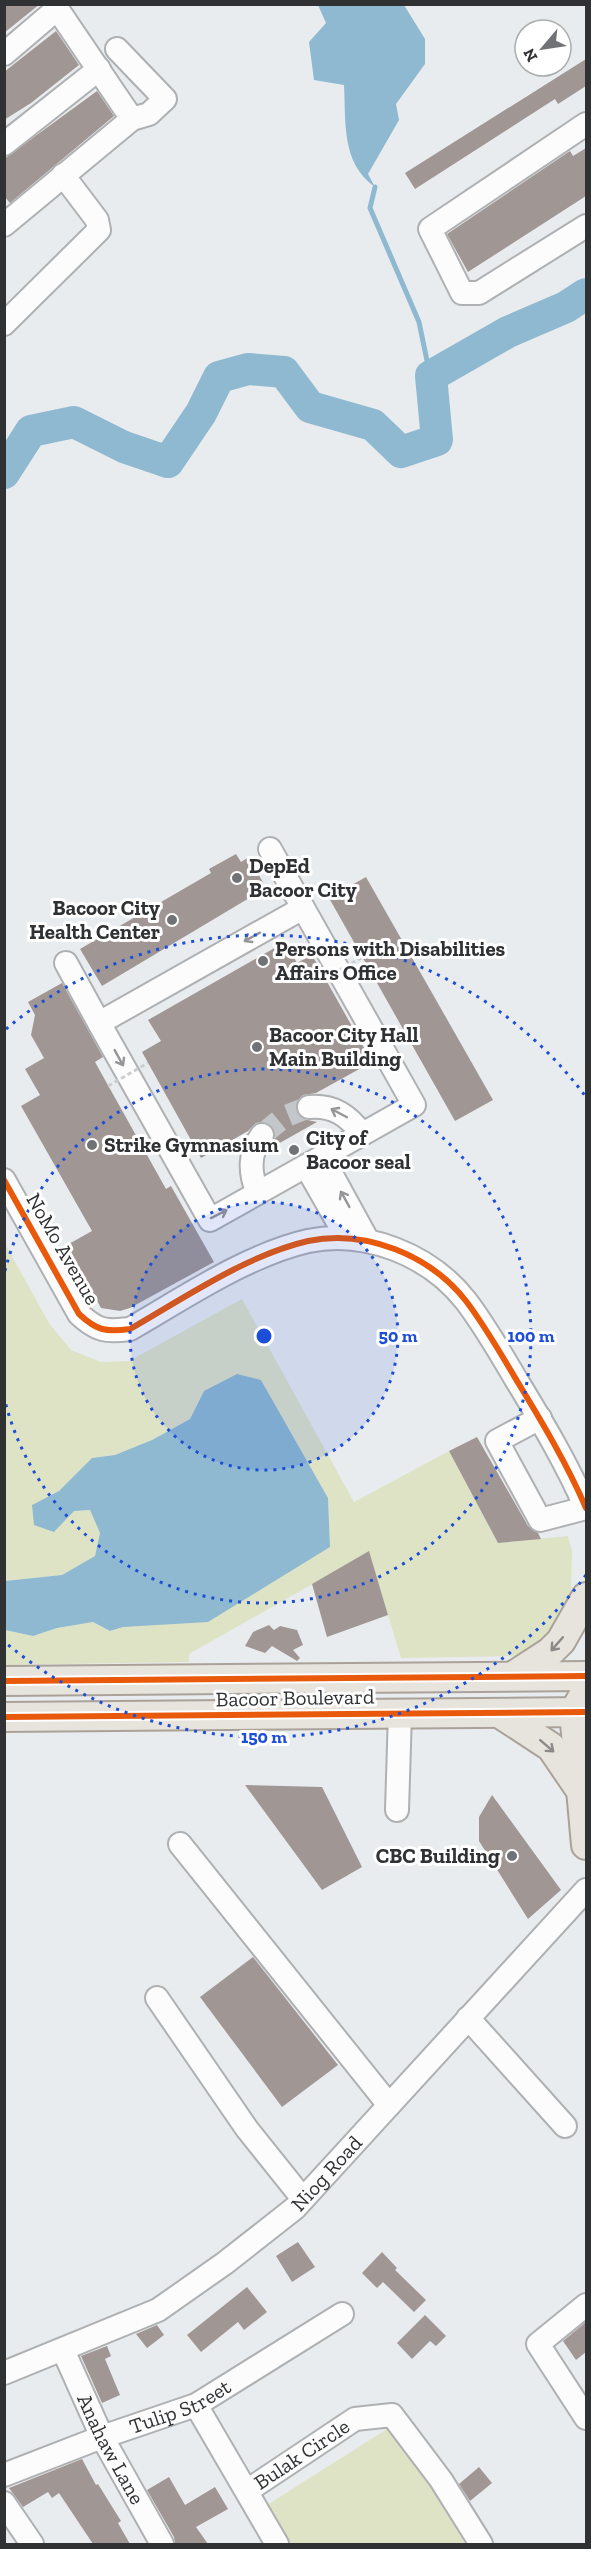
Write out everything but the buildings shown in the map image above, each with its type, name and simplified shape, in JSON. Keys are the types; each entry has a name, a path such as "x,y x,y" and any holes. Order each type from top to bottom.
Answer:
{"main road":[{"path":"513,1676 550,1652 561,1641 586,1598"},
{"name":"Bacoor Boulevard","path":"4,1682 586,1676"},
{"path":"582,1704 581,1792 586,1845"},
{"name":"Bacoor Boulevard","path":"4,1717 499,1713 582,1704"},
{"path":"499,1713 551,1747 581,1792"}],"street":[{"path":"4,54 56,7 132,119"},
{"path":"4,225 132,119 149,114 165,99 117,49"},
{"path":"4,144 99,69"},
{"path":"586,124 430,229 462,293 479,293 586,226"},
{"path":"4,324 99,230 97,220 63,175"},
{"path":"66,963 210,1220 414,1105 336,987 303,908 270,849"},
{"path":"99,1023 303,908"},
{"path":"309,1107 323,1106 343,1113 362,1134"},
{"path":"258,1192 251,1165 255,1144 262,1135"},
{"path":"314,1161 357,1240"},
{"name":"NoMo Avenue","path":"4,1180 79,1314 91,1325 108,1331 130,1329 221,1278 279,1251 309,1241 357,1240 411,1256 447,1281 465,1300 482,1324 540,1418 586,1508"},
{"path":"540,1418 498,1442 540,1520 586,1508"},
{"path":"396,1810 400,1713"},
{"path":"180,1844 389,2105"},
{"name":"Niog Road","path":"4,2373 158,2310 225,2263 295,2208 586,1890"},
{"path":"157,1998 247,2129 303,2199"},
{"path":"468,2018 565,2126"},
{"path":"586,2305 538,2344 586,2418"},
{"name":"Tulip Street","path":"4,2475 196,2404 342,2314"},
{"name":"Anahaw Lane","path":"63,2350 102,2437 162,2544"},
{"name":"Bulak Circle","path":"196,2404 277,2544"},
{"name":"Bulak Circle","path":"247,2491 355,2420 392,2415 441,2480 481,2544"},
{"path":"4,2503 32,2544"}],"path":[{"path":"336,987 363,957"},
{"path":"108,1086 148,1063"}],"green space":[{"path":"4,1242 49,1323 71,1350 101,1362 129,1361 242,1299 354,1502 449,1451 498,1543 568,1536 572,1551 571,1596 535,1656 401,1658 369,1552 189,1654 189,1662 5,1665 5,1630 33,1636 57,1628 93,1622 110,1631 330,1547 328,1498 261,1380 204,1391 190,1419 152,1440 115,1455 92,1458 59,1491 32,1505 74,1511 90,1510 100,1533 95,1557 62,1575 5,1581"},
{"path":"395,2424 465,2544 289,2544 267,2505"}],"water":[{"path":"318,5 404,5 425,39 425,64 396,104 399,120 368,174 375,187 356,166 351,154 346,127 344,85 314,80 309,42 326,23"},
{"path":"237,1374 261,1380 328,1498 330,1547 208,1622 123,1627 110,1631 93,1622 57,1628 33,1636 5,1630 5,1581 62,1575 95,1556 100,1533 90,1510 74,1511 54,1532 34,1525 32,1505 59,1491 92,1458 115,1455 152,1440 190,1419 204,1391"}],"waterway":[{"path":"375,187 370,208 419,322 431,380"},
{"path":"4,473 31,431 74,422 124,447 168,462 201,413 219,377 248,369 284,372 310,407 373,425 401,452 437,440 431,376 508,332 566,307 586,294"}],"tunnel":[{"path":"262,1135 284,1117 309,1107"}],"cycle path":[{"path":"4,1180 79,1314 91,1324 102,1329 130,1329 239,1267 262,1256 308,1241 330,1238 352,1239 395,1249 415,1259 451,1285 480,1320 554,1443 586,1508"},
{"path":"4,1681 586,1676"},
{"path":"4,1717 586,1712"}],"place":[{"name":"DepEd Bacoor City","path":"237,878"},
{"name":"Bacoor City Health Center","path":"172,920"},
{"name":"Persons with Disabilities Affairs Office","path":"263,961"},
{"name":"Bacoor City Hall Main Building","path":"257,1047"},
{"name":"Strike Gymnasium","path":"92,1145"},
{"name":"City of Bacoor seal","path":"294,1150"},
{"name":"CBC Building","path":"512,1856"}]}
